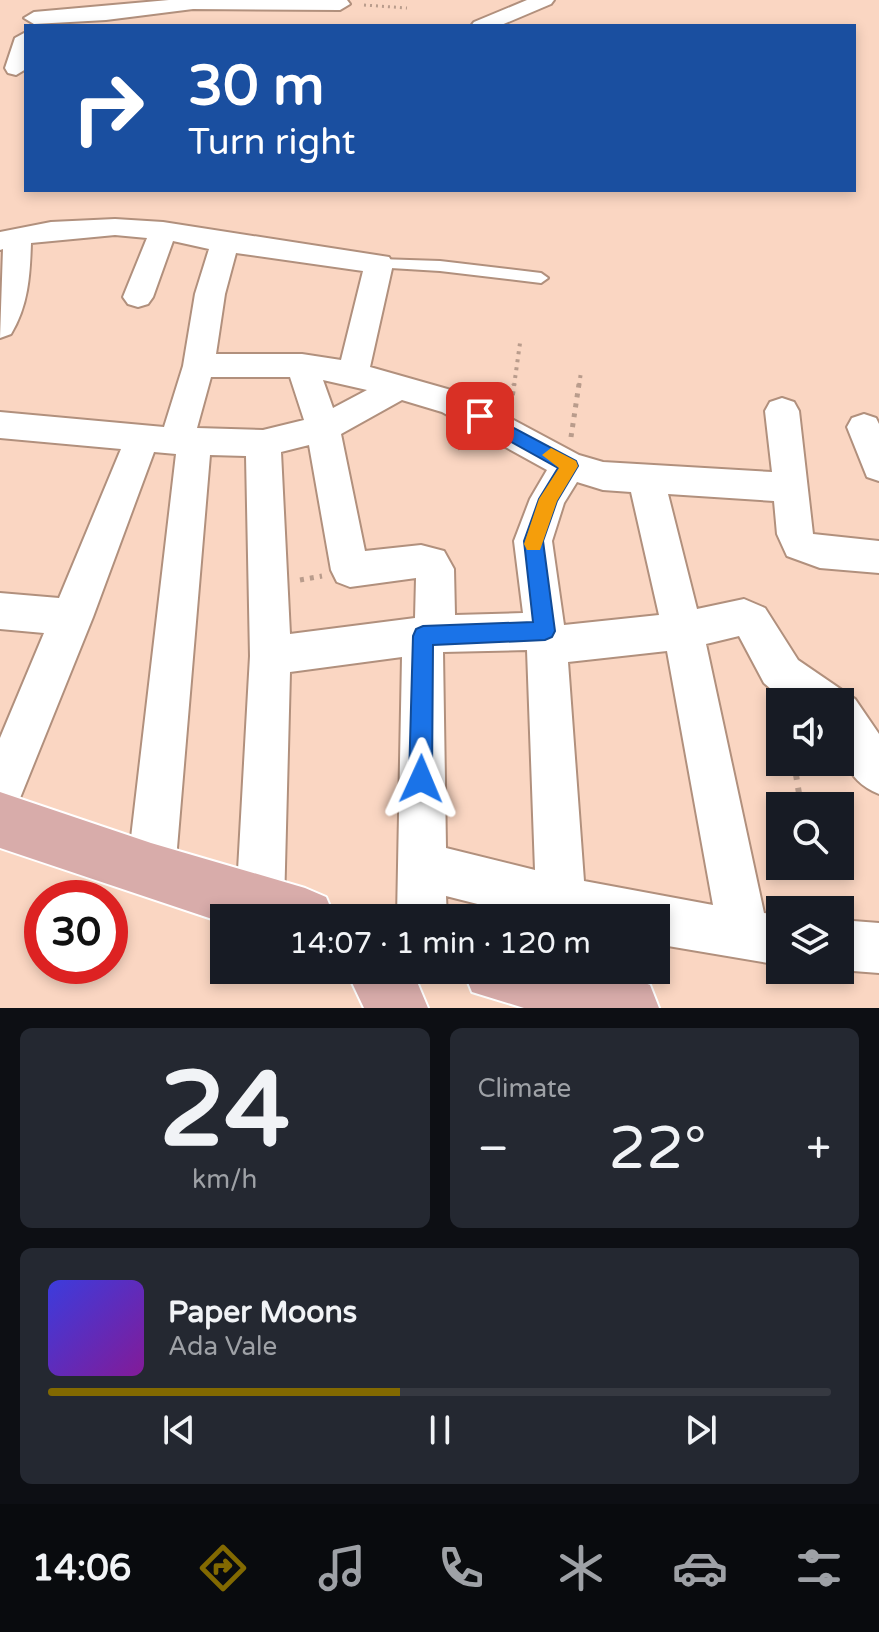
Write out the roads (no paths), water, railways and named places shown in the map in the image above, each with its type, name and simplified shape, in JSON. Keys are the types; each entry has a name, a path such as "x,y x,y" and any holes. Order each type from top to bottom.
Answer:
{"main road":[{"path":"0,820 151,872 257,904"},
{"path":"387,984 396,1008"},
{"path":"556,984 627,1008"}],"street":[{"path":"486,24 544,0"},
{"path":"38,24 193,2 340,2 338,24"},
{"path":"0,44 24,29"},
{"path":"14,68 24,43"},
{"path":"0,327 15,286 9,239 80,228 163,231 225,243 379,264 353,374"},
{"path":"138,297 163,231"},
{"path":"0,792 73,617 171,440 199,366 210,294 225,243"},
{"path":"199,366 302,365 353,374 453,403 569,466 603,476 791,488"},
{"path":"302,365 323,428 350,570 421,561 431,563 435,569 429,635 420,865 421,904"},
{"path":"0,425 171,440 263,443 323,428 398,388"},
{"path":"782,411 795,534 800,545 820,552 879,557"},
{"path":"864,427 879,467"},
{"path":"151,872 171,440"},
{"path":"263,443 270,656 289,904"},
{"path":"561,901 546,638 533,541 548,499 569,466"},
{"path":"646,479 762,938 670,922"},
{"path":"0,611 73,617"},
{"path":"270,656 429,635 546,638 683,631 738,617 750,619 761,632 780,671 806,688"},
{"path":"854,735 879,772"},
{"path":"420,865 577,904"},
{"path":"854,946 879,948"}],"lane":[{"path":"379,264 440,266 541,278"}]}
